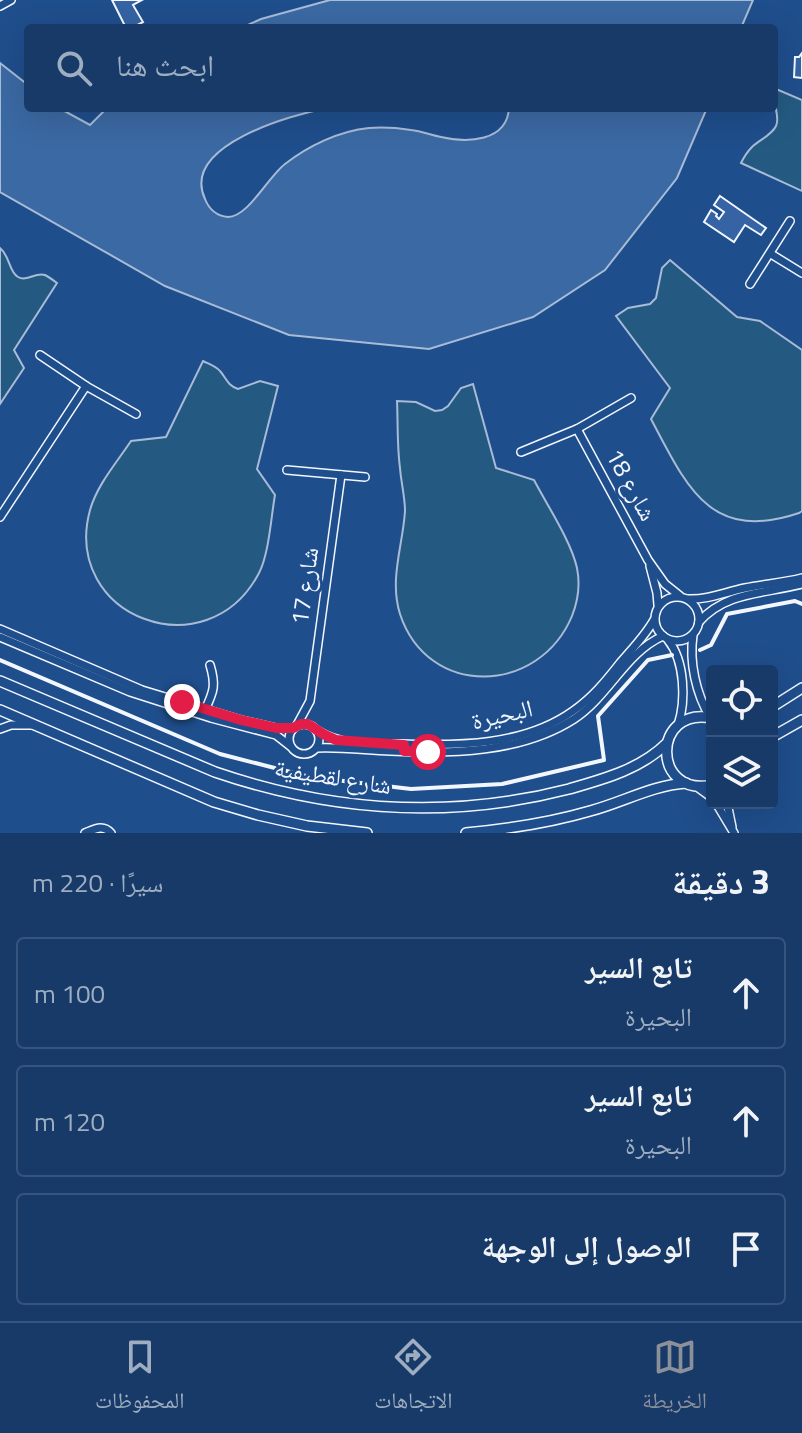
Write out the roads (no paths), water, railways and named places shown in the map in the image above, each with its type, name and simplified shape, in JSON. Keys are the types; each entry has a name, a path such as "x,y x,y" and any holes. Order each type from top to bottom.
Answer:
{"street":[{"path":"0,6 11,0"},
{"path":"750,284 790,221"},
{"path":"771,254 802,273"},
{"path":"40,355 136,414"},
{"path":"0,517 86,386"},
{"path":"521,452 577,429 631,398"},
{"name":"شارع 18","path":"577,429 648,560 665,584 684,598"},
{"path":"287,470 365,477"},
{"name":"شارع 17","path":"316,729 310,701 341,475"},
{"name":"شارع 18","path":"648,560 658,606"},
{"path":"706,709 696,683 692,655 693,634 699,622 729,599 790,585 802,578"},
{"path":"706,794 676,776 666,755 667,743 678,725 684,703 678,657 674,647 658,632 654,620 658,606 665,599 704,599 744,588 802,584"},
{"path":"684,598 697,609 699,622"},
{"name":"البحيرة","path":"609,682 654,620"},
{"path":"0,629 38,650"},
{"path":"665,638 681,641 693,634"},
{"path":"0,637 92,673 204,712 276,735 303,754 317,748 320,737 316,729 308,724 276,728 204,712"},
{"name":"البحيرة","path":"317,748 404,748 517,739 568,715 609,682 651,641 665,638"},
{"path":"678,657 692,655"},
{"path":"204,712 214,689 210,665"},
{"name":"شارع لقطيفية","path":"0,681 213,771 290,795 359,805 431,808 482,805 529,797 588,784 636,767 667,743"},
{"path":"682,685 696,683"},
{"path":"778,703 802,688"},
{"name":"شارع 17","path":"295,726 310,701"},
{"name":"شارع لقطيفية","path":"0,710 182,789 237,809 307,826 367,833"},
{"path":"678,725 696,717 706,718"},
{"path":"778,734 802,720"},
{"path":"0,729 11,725 33,725"},
{"path":"290,746 289,738 295,726"},
{"name":"البحيرة","path":"316,729 332,738 404,748"},
{"path":"466,833 561,819 669,785 686,783"},
{"path":"697,787 706,786"},
{"path":"720,809 734,833"},
{"path":"728,809 734,833"},
{"path":"85,833 100,827 111,833"}]}
